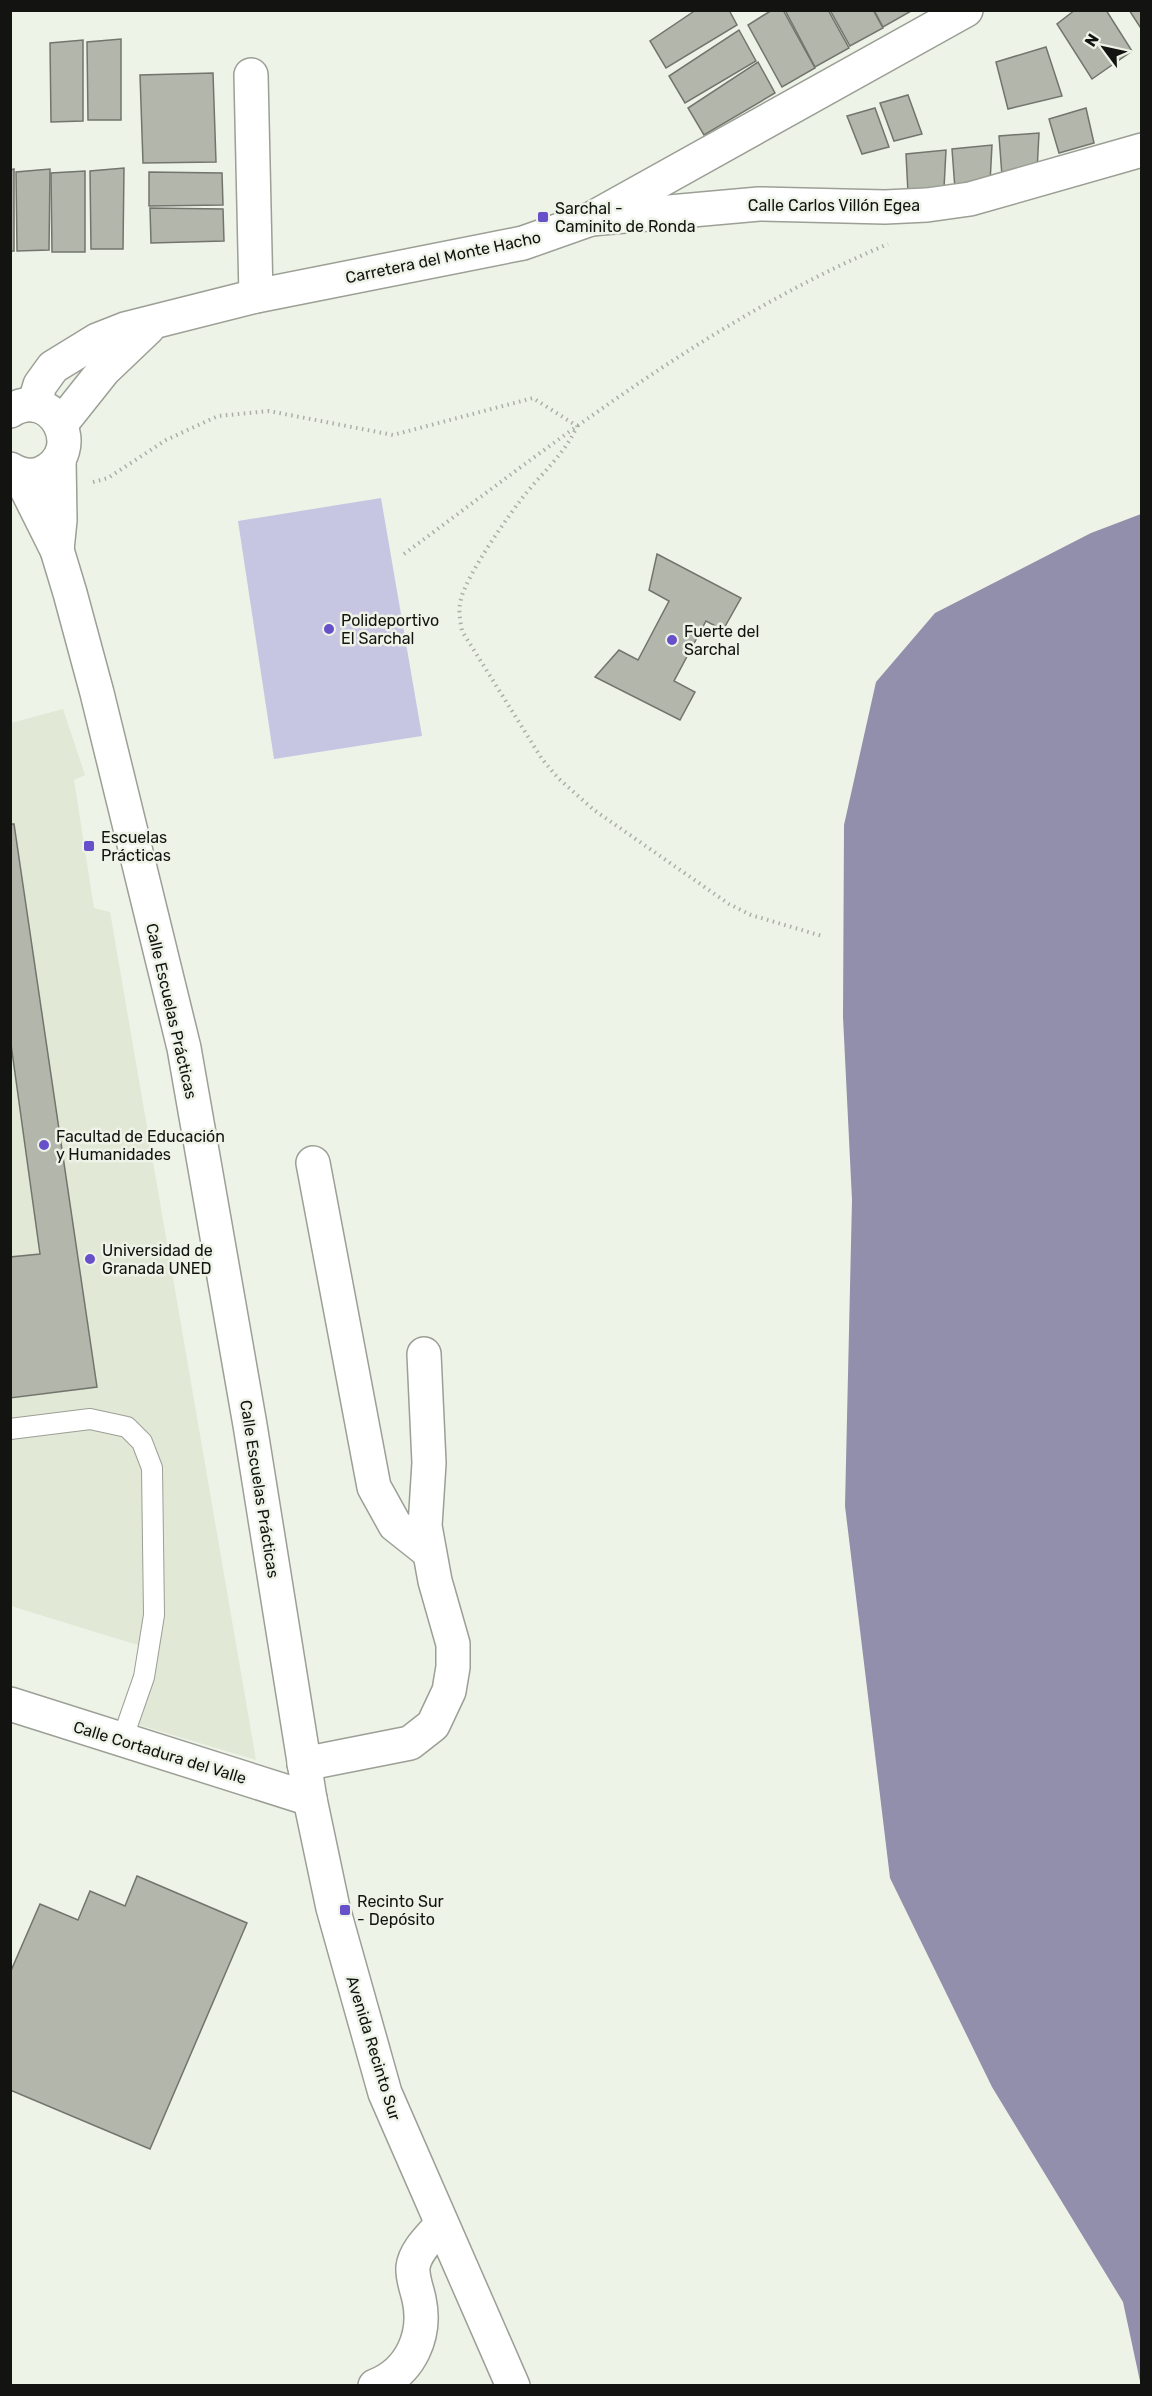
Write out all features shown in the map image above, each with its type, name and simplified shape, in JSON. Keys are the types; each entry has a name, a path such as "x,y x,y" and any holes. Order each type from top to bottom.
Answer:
{"main road":[{"name":"Carretera del Monte Hacho","path":"18,403 40,385 53,367 71,355 125,329 256,296 523,243 591,219 966,10"},
{"path":"251,75 256,296"},
{"name":"Calle Carlos Villón Egea","path":"591,219 759,204 885,207 927,205 970,199 1142,150"},
{"name":"Carretera del Monte Hacho","path":"60,424 104,370 155,322"},
{"path":"18,403 49,411 60,424 65,441 60,474 57,550"},
{"path":"14,473 38,475 53,466 60,474"},
{"path":"14,473 57,550"},
{"name":"Calle Escuelas Prácticas","path":"57,550 97,693 184,1048 248,1413 310,1798"},
{"path":"313,1163 374,1487 395,1524 429,1552"},
{"path":"304,1764 410,1743 433,1725 448,1691 453,1667 453,1644 429,1552 425,1526 429,1463 424,1354"},
{"name":"Calle Cortadura del Valle","path":"10,1704 310,1798"},
{"name":"Avenida Recinto Sur","path":"310,1798 324,1872 385,2093 513,2385"},
{"path":"375,2385 400,2370 412,2355 419,2338 422,2319 413,2269 419,2251 441,2225"}],"lane":[{"path":"10,1429 90,1419 127,1427 142,1442 152,1468 154,1615 144,1677 122,1740"}],"path":[{"path":"404,554 577,426 774,297 833,267 894,242"},
{"path":"60,474 108,478 166,440 218,416 269,411 393,435 533,398 577,426"},
{"path":"577,426 562,453 527,493 496,535 470,581 462,596 459,614 462,631 542,759 575,795 729,904 751,915 822,936"}],"shaded area":[{"name":"Polideportivo El Sarchal","path":"381,498 422,736 274,759 238,521"},
{"path":"1141,514 1141,2386 1123,2302 992,2087 890,1878 845,1506 852,1200 843,1017 844,825 876,682 935,613 1091,533"},
{"name":"Universidad de Granada UNED","path":"63,709 85,775 74,780 94,908 110,912 256,1760 136,1724 157,1651 11,1606 11,723"}],"building":[{"path":"696,10 729,10 737,25 666,68 650,41"},
{"path":"772,10 783,10 815,68 782,87 748,25"},
{"path":"785,10 828,10 849,48 815,67"},
{"path":"830,10 873,10 883,28 850,46"},
{"path":"874,10 913,10 883,27"},
{"path":"1075,10 1106,10 1132,51 1092,79 1057,24"},
{"path":"1129,10 1142,10 1142,30"},
{"path":"739,30 756,61 685,103 669,76"},
{"path":"121,39 121,120 88,120 87,42"},
{"path":"83,40 83,121 51,122 50,43"},
{"path":"1046,47 1062,96 1008,109 996,62"},
{"path":"758,62 775,93 704,135 688,108"},
{"path":"213,73 216,162 143,163 140,75"},
{"path":"908,95 922,134 894,141 880,103"},
{"path":"875,108 889,147 862,154 847,116"},
{"path":"1086,108 1094,143 1059,153 1049,119"},
{"path":"1039,133 1037,171 1002,176 999,136"},
{"path":"992,145 990,183 955,189 952,149"},
{"path":"946,150 944,188 908,193 906,154"},
{"path":"124,168 123,249 91,249 90,171"},
{"path":"14,169 14,251 10,251 10,170"},
{"path":"50,169 49,250 17,251 16,172"},
{"path":"85,171 85,252 52,252 51,173"},
{"path":"149,172 222,173 223,205 149,206"},
{"path":"150,208 223,209 224,241 151,243"},
{"name":"Fuerte del Sarchal","path":"657,554 741,598 723,630 706,621 674,681 695,692 680,720 595,677 619,650 638,660 669,601 649,590"},
{"name":"Facultad de Educación y Humanidades","path":"10,824 14,824 97,1387 10,1398 10,1257 40,1254 10,1037"},
{"path":"137,1876 247,1923 150,2149 10,2090 10,1973 40,1904 78,1920 90,1891 125,1906"}],"place":[{"name":"Sarchal - Caminito de Ronda","path":"543,217"},
{"name":"Polideportivo El Sarchal","path":"329,629"},
{"name":"Fuerte del Sarchal","path":"672,640"},
{"name":"Escuelas Prácticas","path":"89,846"},
{"name":"Facultad de Educación y Humanidades","path":"44,1145"},
{"name":"Universidad de Granada UNED","path":"90,1259"},
{"name":"Recinto Sur - Depósito","path":"345,1910"}]}
